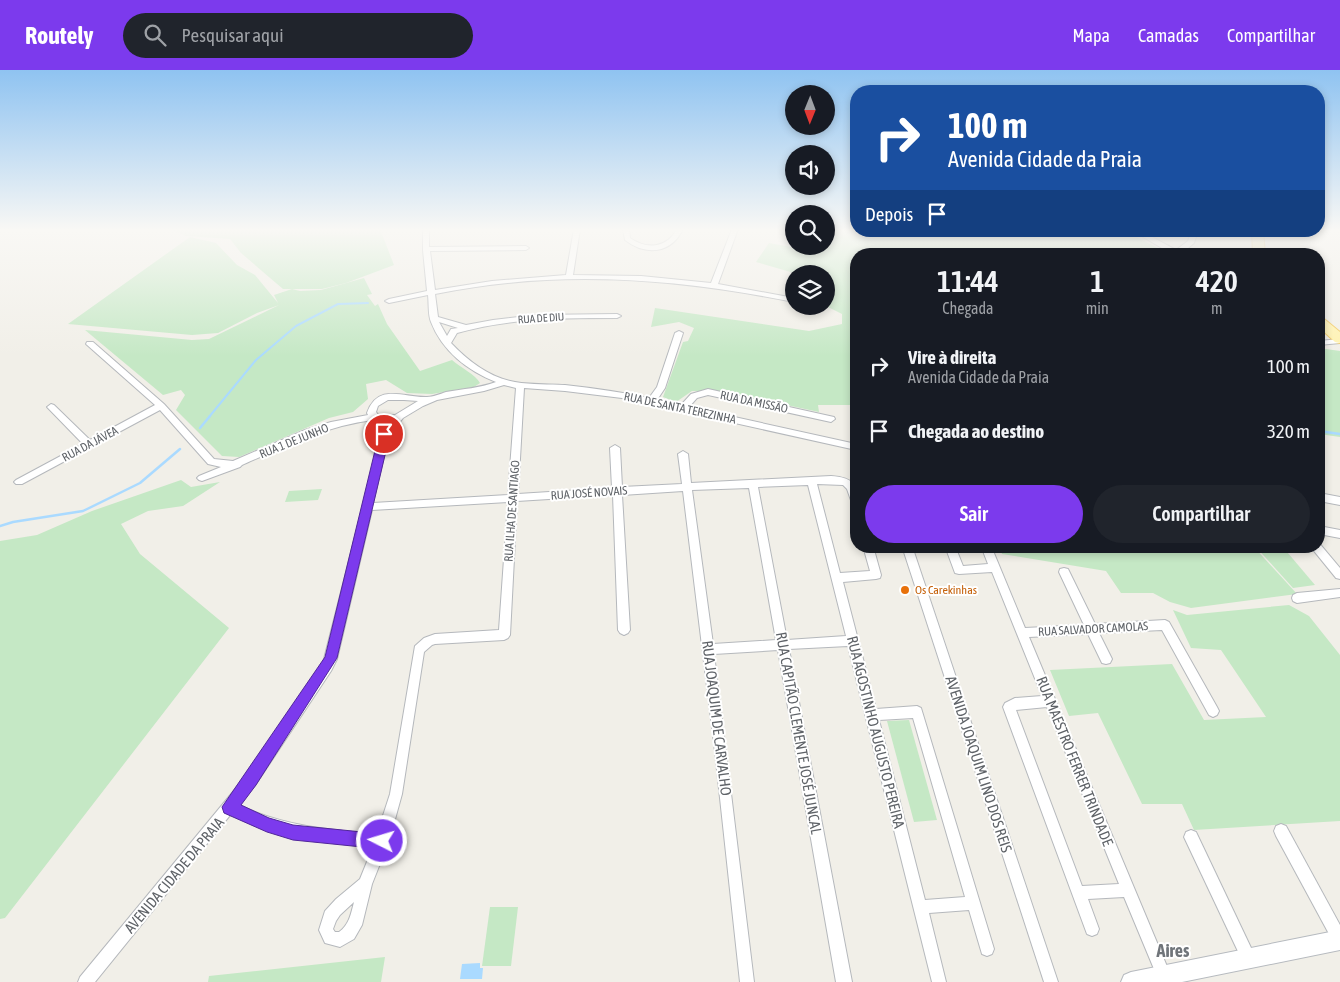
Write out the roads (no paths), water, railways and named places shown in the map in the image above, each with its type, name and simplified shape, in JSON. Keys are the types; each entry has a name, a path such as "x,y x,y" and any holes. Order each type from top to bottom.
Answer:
{"main road":[{"path":"1325,326 1340,340"}],"street":[{"name":"RUA DE SANTA TEREZINHA","path":"428,272 435,322 447,342 466,363 502,382 520,386 565,388 622,395 850,446"},
{"path":"714,284 719,272"},
{"path":"389,301 430,292 510,280 569,275 664,278 741,288 785,298"},
{"name":"RUA DE DIU","path":"434,318 465,327 575,316 618,316"},
{"path":"447,342 454,331 465,327"},
{"path":"651,401 661,388 679,333"},
{"path":"1325,342 1340,340"},
{"path":"90,344 161,406 211,462 237,465"},
{"path":"428,400 388,397 381,399 373,406 371,413 384,434 409,409 428,400 487,388 502,382"},
{"name":"RUA ILHA DE SANTIAGO","path":"382,841 396,794 419,650 428,641 435,639 504,635 520,386"},
{"name":"RUA DA MISSÃO","path":"683,408 694,396 708,392 831,419"},
{"path":"402,397 409,404 409,409"},
{"name":"RUA DA JÁVEA","path":"19,482 161,406"},
{"name":"RUA 1 DE JUNHO","path":"211,462 202,478 237,465 288,441 352,419 373,406"},
{"path":"51,407 89,445"},
{"path":"376,419 392,421 399,418"},
{"name":"RUA 1 DE JUNHO","path":"352,419 376,419"},
{"name":"AVENIDA CIDADE DA PRAIA","path":"85,982 251,780 331,658 384,434"},
{"path":"615,448 624,630"},
{"name":"RUA JOAQUIM DE CARVALHO","path":"682,454 708,649 747,982"},
{"name":"RUA JOSÉ NOVAIS","path":"367,507 687,486 846,481 850,483"},
{"name":"RUA AGOSTINHO AUGUSTO PEREIRA","path":"812,482 939,982"},
{"name":"RUA CAPITÃO CLEMENTE JOSÉ JUNCAL","path":"753,484 844,982"},
{"path":"1325,499 1340,501"},
{"path":"1325,531 1340,534"},
{"path":"837,578 876,575 870,553"},
{"name":"AVENIDA JOAQUIM LINO DOS REIS","path":"909,553 1051,982"},
{"path":"953,553 959,570 995,568"},
{"name":"RUA MAESTRO FERRER TRINDADE","path":"989,553 1164,976"},
{"path":"1321,553 1340,575"},
{"path":"1064,572 1106,659"},
{"path":"1297,598 1340,593"},
{"name":"RUA SALVADOR CAMOLAS","path":"1022,632 1165,625 1213,711"},
{"path":"708,649 853,641"},
{"path":"1050,701 1015,704 1009,707 1092,929"},
{"path":"872,715 917,712 988,949"},
{"path":"230,807 267,825 293,832 382,841 365,884"},
{"path":"1139,981 1248,957 1340,940 1281,831"},
{"path":"1191,837 1248,957"},
{"path":"1078,893 1129,890"},
{"path":"920,907 974,903"}],"water":[{"path":"480,963 480,968 483,968 482,979 460,979 462,964"}],"waterway":[{"path":"209,417 256,360 296,326 338,304 368,303"},
{"path":"200,428 210,416"},
{"path":"1325,432 1340,434"},
{"path":"0,526 13,522 83,511 140,483 180,449"}],"place":[{"name":"Os Carekinhas","path":"905,590"}],"district":[{"name":"Aires","path":"1173,950"}]}
